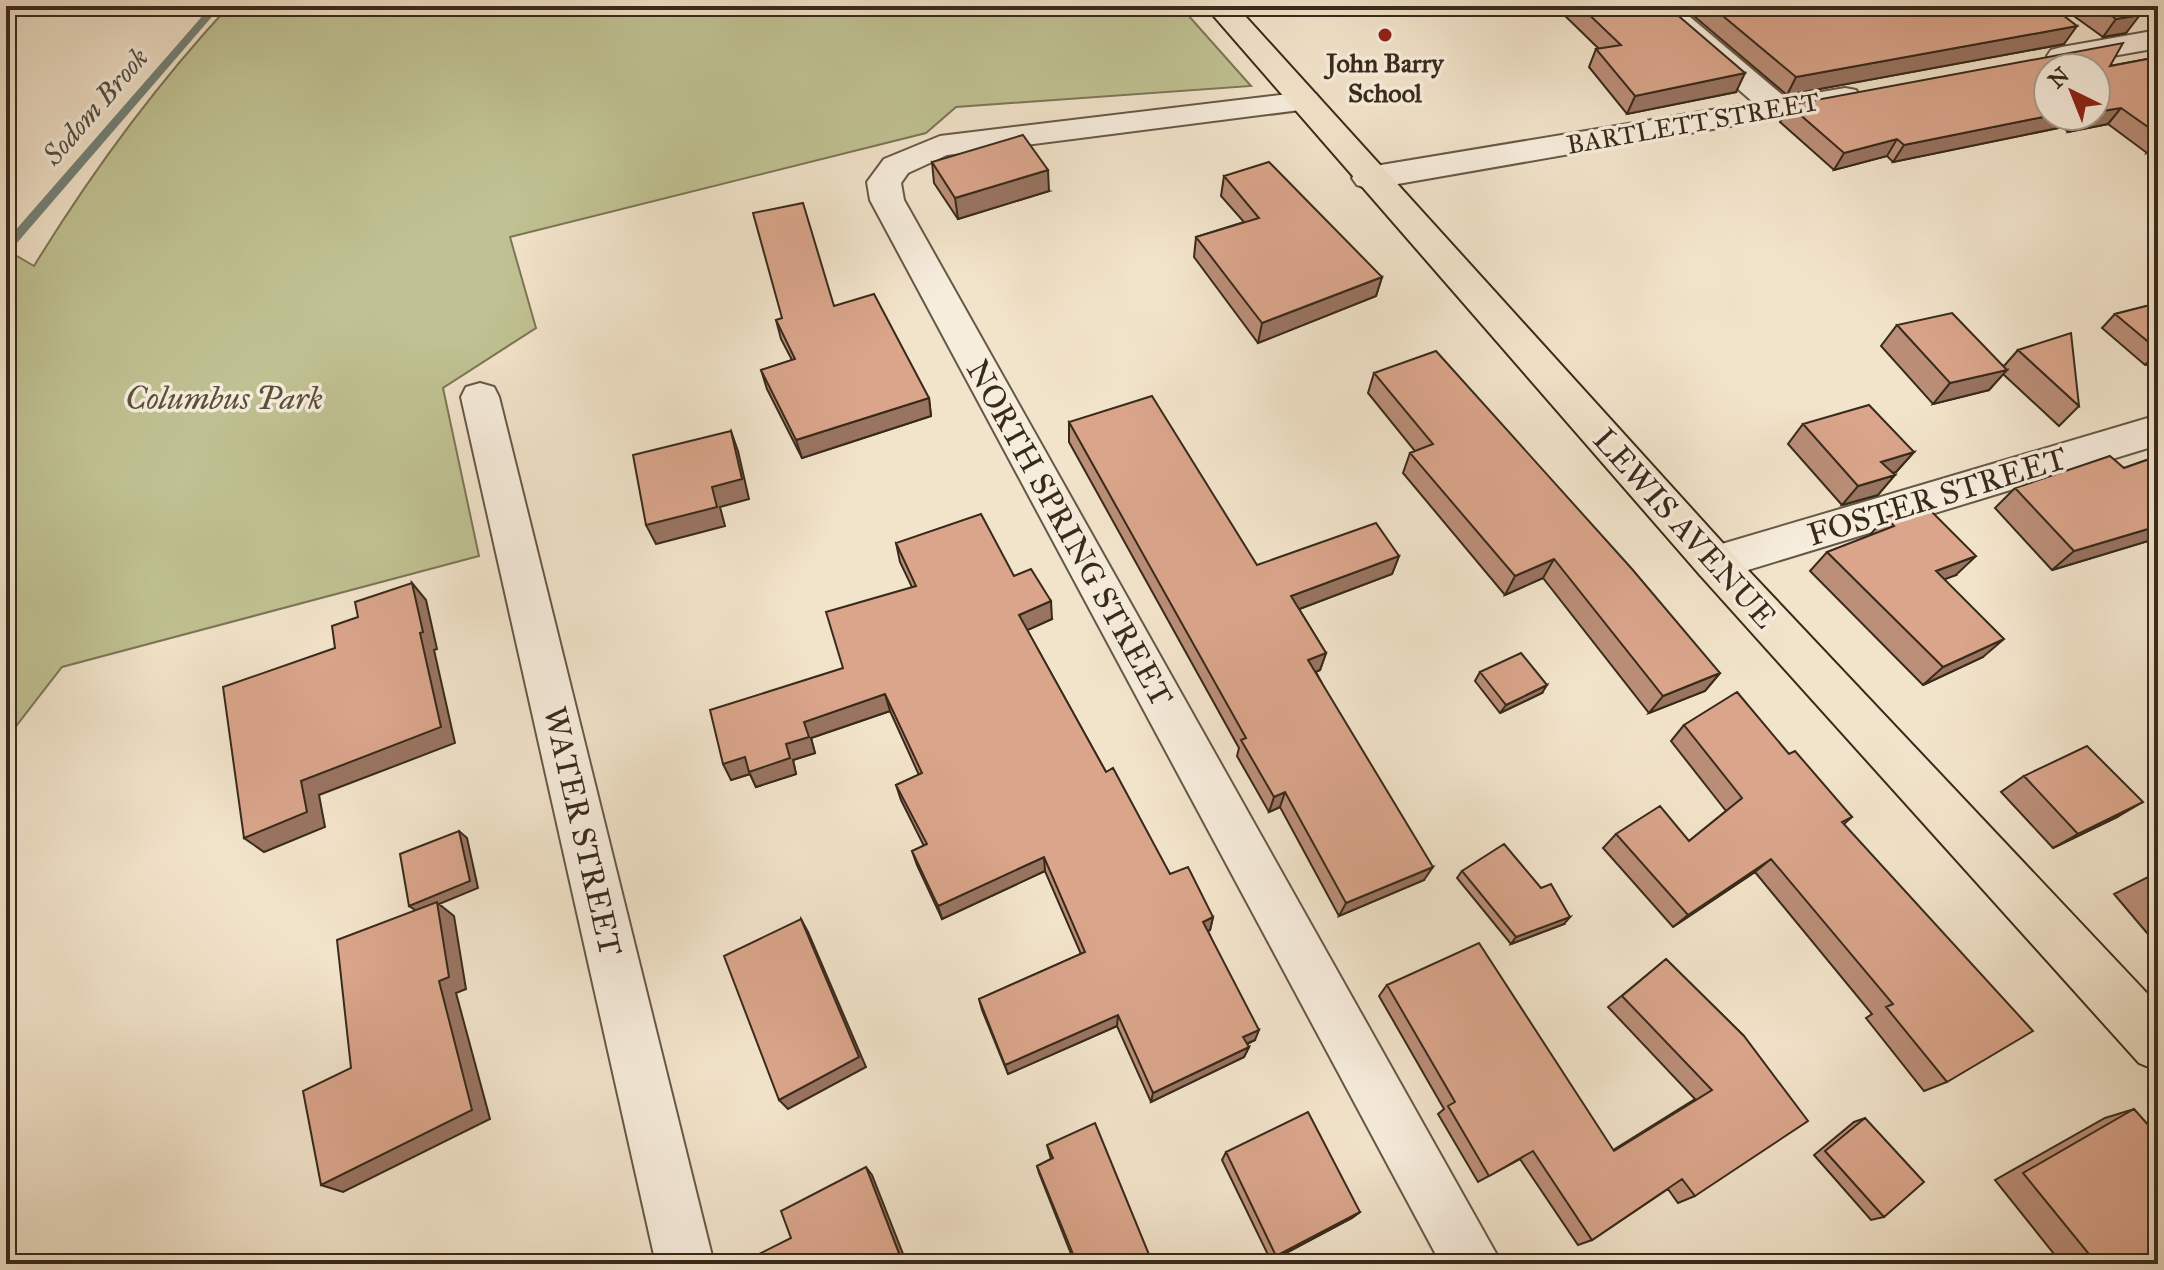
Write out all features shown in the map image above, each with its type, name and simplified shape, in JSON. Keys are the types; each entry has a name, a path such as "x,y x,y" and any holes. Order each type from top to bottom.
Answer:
{"main road":[{"name":"LEWIS AVENUE","path":"1220,6 1369,178 1715,563 2158,1044"}],"street":[{"path":"1659,6 1780,109"},
{"path":"2060,24 2096,50"},
{"path":"2085,52 2158,39"},
{"name":"BARTLETT STREET","path":"1369,178 1870,92"},
{"name":"NORTH SPRING STREET","path":"1305,101 940,146 896,166 884,182 887,200 894,214 1473,1264"},
{"name":"WATER STREET","path":"480,397 685,1264"},
{"name":"FOSTER STREET","path":"1715,563 2158,430"}],"green space":[{"name":"Columbus Park","path":"229,6 1180,6 1251,86 956,107 926,133 510,237 536,328 443,388 479,556 62,667 6,739 6,267 15,255 34,266 125,131 175,67"}],"building":[{"path":"1580,6 1667,6 1745,73 1635,96 1596,49 1621,45"},
{"path":"1711,6 2051,6 2077,26 1796,77"},
{"path":"2098,6 2144,6 2140,15 2116,19"},
{"path":"2123,43 2112,62 2112,52 2075,52"},
{"path":"2158,57 2158,134 2121,108 2112,109 2112,66"},
{"path":"2032,60 2032,119 1904,145 1897,139 1844,153 1789,105"},
{"path":"1023,135 1048,170 955,198 932,162"},
{"path":"1269,162 1382,277 1262,323 1196,237 1259,218 1224,176"},
{"path":"803,203 834,306 874,294 929,398 796,440 761,370 795,359 776,320 782,318 753,213"},
{"path":"2158,303 2158,350 2115,314"},
{"path":"1952,313 2007,370 1950,383 1897,325"},
{"path":"2071,333 2079,406 2018,350"},
{"path":"1436,351 1632,569 1720,673 1663,696 1554,559 1515,576 1410,453 1433,444 1374,373"},
{"path":"1152,396 1257,565 1376,523 1399,556 1291,596 1326,653 1308,660 1433,867 1346,903 1285,792 1274,797 1241,740 1246,738 1069,422"},
{"path":"1869,405 1914,452 1881,462 1895,475 1858,486 1803,424"},
{"path":"731,431 742,479 712,487 717,507 646,525 633,455"},
{"path":"2110,456 2124,468 2158,456 2158,526 2074,551 2015,488"},
{"path":"1925,505 1976,556 1936,571 2004,639 1943,667 1827,552 1894,526 1886,517"},
{"path":"981,514 1014,576 1031,569 1051,601 1019,615 1106,772 1113,768 1170,874 1188,867 1213,917 1203,922 1259,1030 1243,1037 1249,1047 1153,1093 1118,1015 1005,1065 979,999 1085,952 1044,857 938,906 912,851 927,844 896,785 922,773 885,694 804,722 809,737 786,744 790,758 749,772 745,757 723,764 710,710 843,668 826,612 916,586 896,543"},
{"path":"412,583 441,727 301,781 307,812 244,838 223,687 335,648 332,626 358,617 355,602"},
{"path":"1521,653 1547,685 1506,705 1480,672"},
{"path":"1737,692 1789,754 1795,751 1852,817 1842,822 2033,1031 1947,1082 1886,1007 1893,1004 1771,859 1688,915 1616,834 1660,806 1689,841 1742,798 1684,725"},
{"path":"2087,746 2143,802 2078,834 2024,776"},
{"path":"459,831 470,881 409,906 400,854"},
{"path":"1504,844 1541,888 1551,884 1570,917 1516,937 1462,871"},
{"path":"437,902 449,977 439,981 472,1110 321,1185 303,1091 351,1068 337,940"},
{"path":"801,919 859,1057 779,1100 724,956"},
{"path":"1479,943 1614,1151 1712,1090 1622,996 1666,959 1744,1036 1808,1121 1695,1196 1682,1179 1592,1240 1533,1151 1489,1176 1448,1106 1455,1102 1387,985"},
{"path":"2134,1109 2158,1136 2158,1253 2140,1264 2097,1264 2023,1173"},
{"path":"1308,1112 1360,1212 1276,1256 1226,1152"},
{"path":"1865,1118 1924,1182 1884,1217 1825,1151"},
{"path":"1095,1123 1154,1264 1077,1264 1037,1166 1053,1158 1047,1145"},
{"path":"866,1167 903,1264 753,1264 751,1258 791,1238 781,1211"},
{"path":"2005,1254 2014,1264 1993,1264"},
{"path":"1821,1256 1827,1264 1808,1264"}],"waterway":[{"name":"Sodom Brook","path":"6,248 211,12 192,6"}],"place":[{"name":"John Barry School","path":"1385,35"}]}
